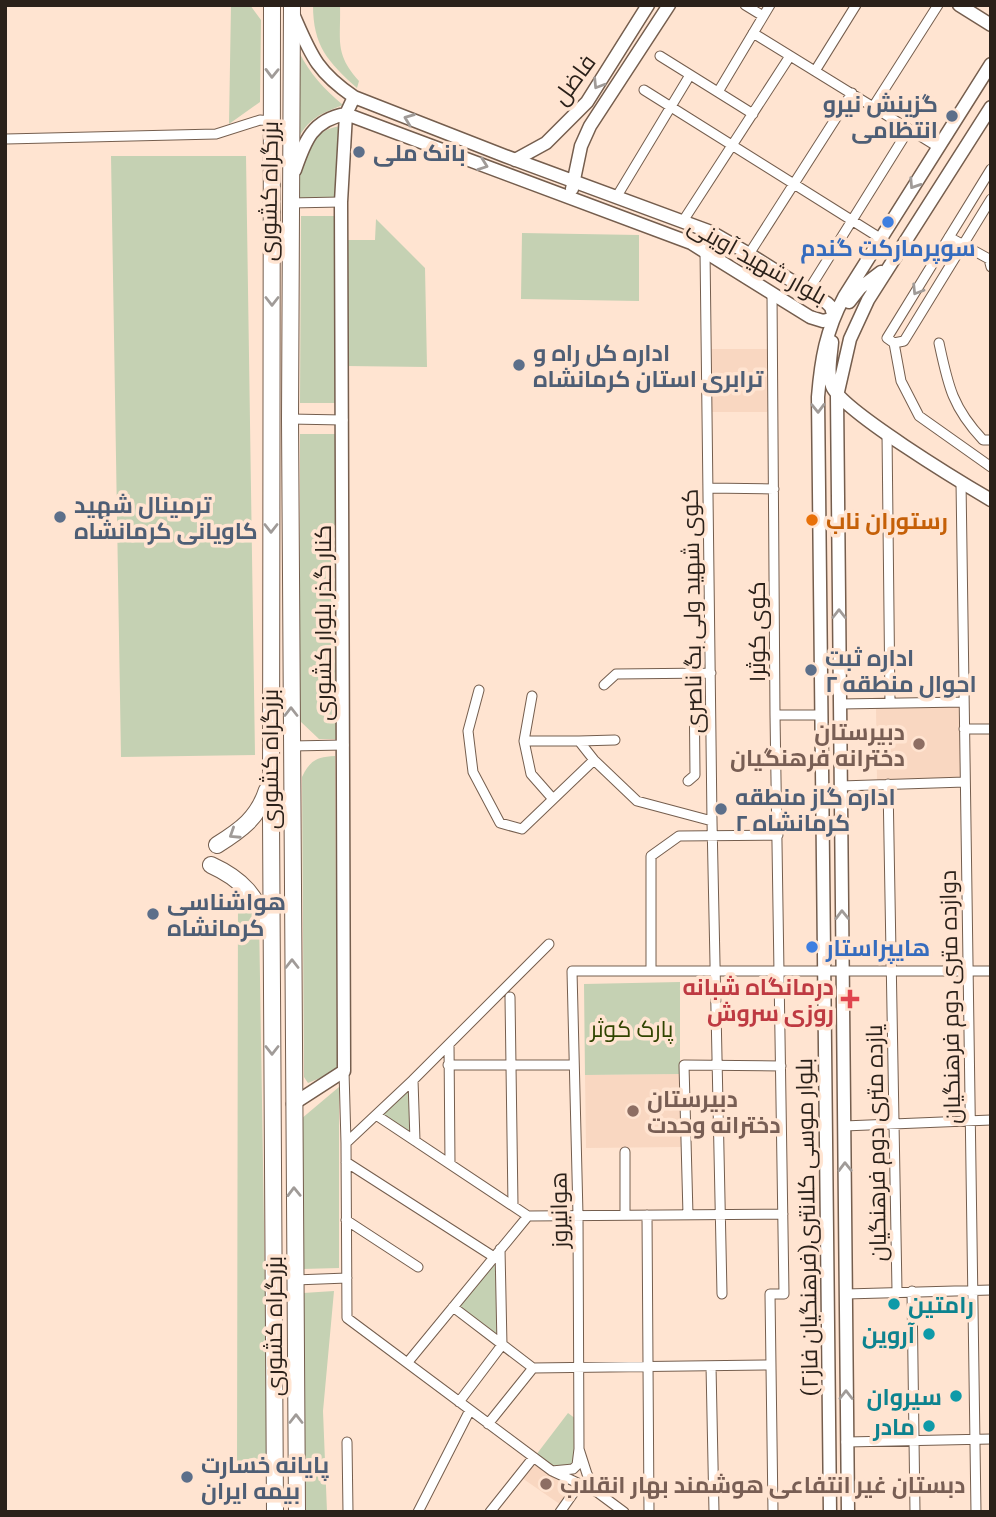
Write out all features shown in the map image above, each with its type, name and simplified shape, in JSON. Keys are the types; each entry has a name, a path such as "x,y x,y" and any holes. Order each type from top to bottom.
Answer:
{"highway":[{"name":"بزرگراه کشوری","path":"272,5 271,945 275,1512"},
{"name":"بزرگراه کشوری","path":"293,9 290,419 297,1512"},
{"path":"217,845 243,829 256,816 271,778"},
{"path":"271,817 276,825 281,827 292,820"},
{"path":"211,866 246,887 269,928 271,945"},
{"path":"271,883 277,876 284,874 292,883"}],"main road":[{"name":"فاضل","path":"515,160 546,143 587,102 648,5"},
{"name":"فاضل","path":"569,197 575,183 578,156 590,126 668,5"},
{"path":"959,5 991,25"},
{"name":"بلوار شهید آوینی","path":"293,9 315,62 336,84 354,97 710,232 808,291 831,307 834,318 823,321 810,317 691,243 346,114"},
{"name":"بلوار موسی کلانتری(فرهنگیان فاز۲)","path":"830,1512 818,397 821,360 826,336 844,298 991,64"},
{"path":"291,181 304,143 310,134 328,119 346,114 354,97"},
{"name":"بلوار موسی کلانتری(فرهنگیان فاز۲)","path":"848,1512 837,396 850,339 868,300 991,107"},
{"name":"کنار گذر بلوار کشوری","path":"344,1071 341,202 346,114"},
{"path":"886,268 860,288 834,318 830,378 837,396 887,433 991,500"},
{"path":"293,1104 344,1071"}],"street":[{"path":"745,5 763,16"},
{"path":"718,92 770,5"},
{"path":"815,71 856,5"},
{"path":"873,107 939,5"},
{"path":"753,33 938,147"},
{"path":"660,56 753,114"},
{"path":"683,221 790,56"},
{"path":"617,196 690,75"},
{"path":"644,90 880,238"},
{"path":"749,254 852,93"},
{"path":"6,139 216,134 260,120 271,121"},
{"path":"808,291 909,129"},
{"path":"991,169 887,338 894,343 901,381 919,416 991,467"},
{"path":"894,343 904,341 991,199"},
{"path":"290,203 341,202"},
{"path":"949,237 989,259 991,267"},
{"name":"کوی شهید ولی بگ ناصری","path":"705,251 712,821 722,1294"},
{"name":"کوی کوثر۱","path":"771,1365 770,1294 784,1294 772,293"},
{"path":"939,343 949,390 964,421 987,440 971,453"},
{"path":"290,419 343,419"},
{"path":"887,433 890,703"},
{"name":"دوازده متری دوم فرهنگیان","path":"961,482 976,1512"},
{"path":"708,488 774,489"},
{"path":"688,781 695,775 694,673"},
{"path":"604,685 616,674 711,673"},
{"path":"479,690 468,731 473,772 500,823 522,829 594,761"},
{"path":"532,695 524,741 531,774 553,799"},
{"path":"840,704 964,702"},
{"path":"775,715 822,715"},
{"path":"964,729 991,729"},
{"path":"524,741 615,740"},
{"path":"579,741 594,761 637,800 712,821"},
{"path":"291,746 344,746"},
{"path":"841,786 965,782"},
{"name":"یازده متری دوم فرهنگیان","path":"888,784 897,1291"},
{"path":"778,835 679,836 651,856 651,971 991,971"},
{"path":"346,1143 549,944"},
{"name":"هوانیروز","path":"579,1449 578,1215 572,971 651,971"},
{"path":"510,997 513,1205"},
{"path":"449,1044 450,1164"},
{"path":"448,1065 574,1065"},
{"path":"688,1215 684,1065 781,1066"},
{"path":"344,1071 347,1318 533,1458 552,1471 597,1492 624,1512"},
{"path":"413,1080 415,1141"},
{"path":"376,1115 528,1216 783,1214"},
{"path":"844,1126 991,1120"},
{"path":"625,1152 625,1215"},
{"path":"346,1162 497,1253"},
{"path":"647,1215 649,1512"},
{"path":"408,1362 528,1216"},
{"path":"346,1220 418,1267"},
{"path":"459,1402 502,1345 497,1253"},
{"path":"295,1280 347,1278"},
{"path":"846,1294 991,1290"},
{"path":"912,1291 915,1512"},
{"path":"453,1307 533,1368 771,1365 773,1512"},
{"path":"711,1366 714,1512"},
{"path":"488,1424 533,1368"},
{"path":"418,1512 470,1410"},
{"path":"846,1442 991,1439"},
{"path":"347,1442 348,1512"},
{"path":"552,1471 573,1469 577,1465 579,1449"},
{"path":"579,1449 587,1474 597,1492"},
{"path":"491,1512 533,1458"},
{"path":"560,1512 579,1485"}],"shaded area":[{"path":"712,349 767,349 767,412 712,412"},
{"name":"دبیرستان دخترانه فرهنگیان","path":"961,705 962,780 877,781 876,707"},
{"name":"دبیرستان دخترانه وحدت","path":"680,1074 681,1147 586,1148 585,1075"},
{"name":"دبستان غیر انتفاعی هوشمند بهار انقلاب","path":"532,1462 571,1490 561,1505 522,1478"}],"green space":[{"path":"231,5 250,5 261,20 260,102 229,124"},
{"path":"313,5 340,5 340,46 346,62 359,81 357,88 324,52 316,32"},
{"path":"299,52 318,81 343,105 316,118 305,127 297,141"},
{"path":"340,126 337,198 296,198 302,163 311,143 318,135"},
{"path":"111,156 246,156 255,755 121,757"},
{"path":"301,216 336,216 336,403 300,403"},
{"path":"376,219 425,268 427,367 347,366 345,240 375,240"},
{"path":"522,233 639,235 639,301 521,299"},
{"path":"300,434 340,434 340,739 319,739 300,721"},
{"path":"335,756 337,1071 308,1083 304,1077 302,777 315,760"},
{"path":"238,889 259,917 268,1470 237,1472"},
{"name":"پارک کوثر","path":"680,982 680,1074 585,1075 584,984"},
{"path":"339,1087 339,1268 302,1269 301,1119"},
{"path":"411,1088 412,1136 382,1115"},
{"path":"497,1257 499,1340 457,1306"},
{"path":"334,1291 323,1411 327,1512 303,1512 303,1293"},
{"path":"568,1413 576,1419 576,1449 572,1466 553,1468 536,1455"}],"place":[{"name":"گزینش نیرو انتظامی","path":"952,116"},
{"name":"بانک ملی","path":"359,152"},
{"name":"سوپرمارکت گندم","path":"888,222"},
{"name":"اداره کل راه و ترابری استان کرمانشاه","path":"519,365"},
{"name":"ترمینال شهید کاویانی کرمانشاه","path":"60,517"},
{"name":"رستوران ناب","path":"812,520"},
{"name":"اداره ثبت احوال منطقه ۲","path":"811,670"},
{"name":"دبیرستان دخترانه فرهنگیان","path":"919,744"},
{"name":"اداره گاز منطقه ۲ کرمانشاه","path":"721,809"},
{"name":"هواشناسی کرمانشاه","path":"153,914"},
{"name":"هایپراستار","path":"812,947"},
{"name":"درمانگاه شبانه روزی سروش","path":"850,999"},
{"name":"دبیرستان دخترانه وحدت","path":"633,1111"},
{"name":"رامتین","path":"894,1304"},
{"name":"آروین","path":"929,1334"},
{"name":"سیروان","path":"956,1396"},
{"name":"مادر","path":"929,1426"},
{"name":"پایانه خسارت بیمه ایران","path":"187,1477"},
{"name":"دبستان غیر انتفاعی هوشمند بهار انقلاب","path":"546,1484"}]}
